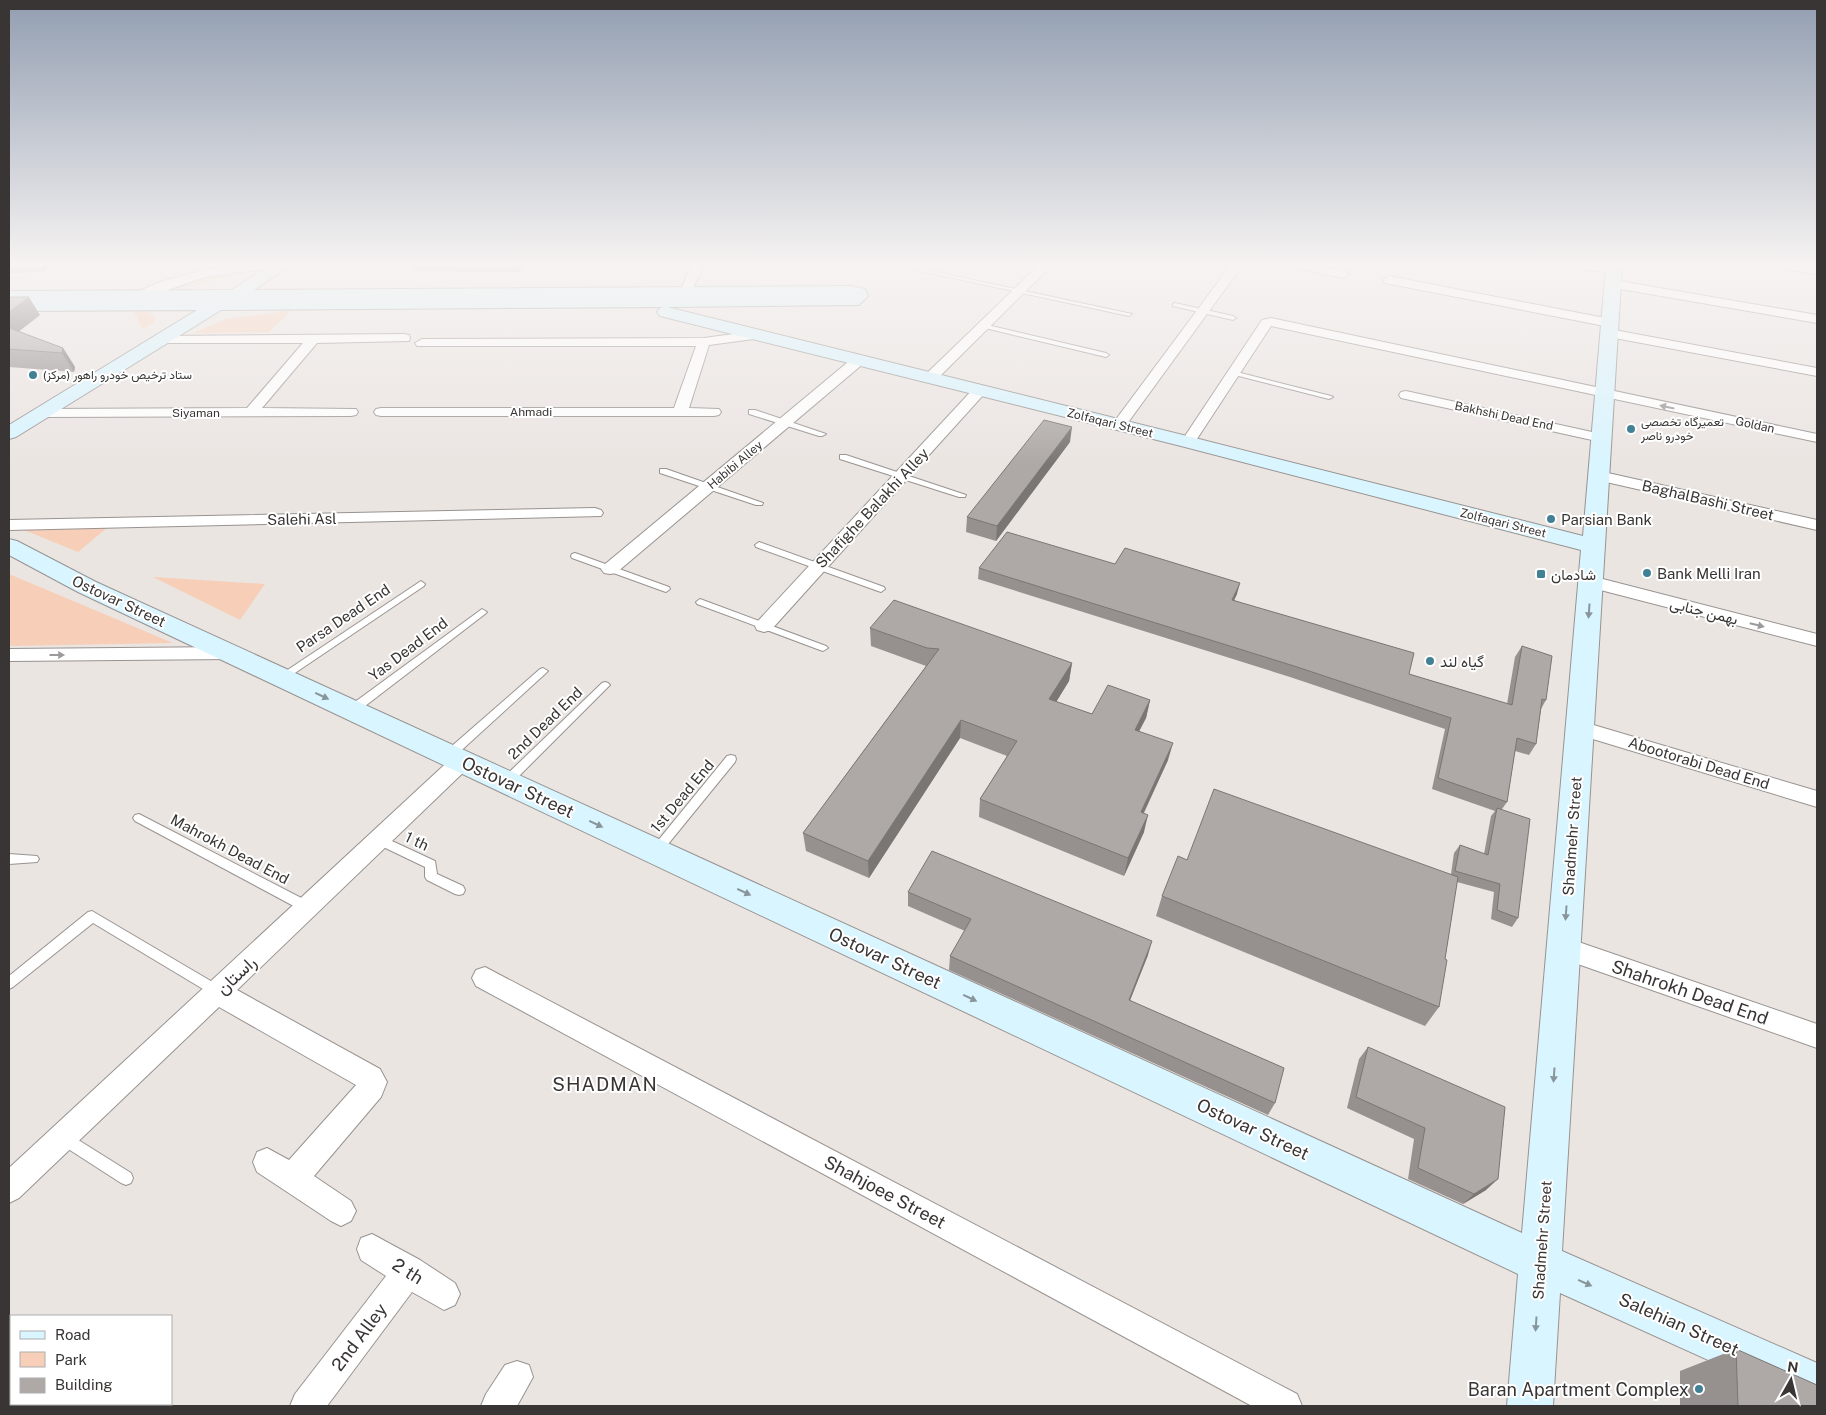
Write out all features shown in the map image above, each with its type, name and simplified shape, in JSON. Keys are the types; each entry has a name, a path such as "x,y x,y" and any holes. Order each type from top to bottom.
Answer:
{"street":[{"name":"Zolfaqari Street","path":"746,332 1188,442 1593,546"},
{"path":"930,378 977,332"},
{"path":"1118,425 1187,332"},
{"name":"Goldan","path":"1234,374 1261,332"},
{"name":"Goldan","path":"1315,332 1817,438"},
{"name":"Shadmehr Street","path":"1530,1406 1609,332"},
{"path":"1628,332 1817,372"},
{"path":"9,433 163,333"},
{"path":"9,420 163,333 313,339 404,338"},
{"path":"422,343 704,342 756,335"},
{"path":"251,412 313,339"},
{"path":"680,412 704,342"},
{"name":"Habibi Alley","path":"610,569 859,360"},
{"path":"1188,442 1234,374"},
{"name":"Shafighe Balakhi Alley","path":"764,626 980,390"},
{"name":"Bakhshi Dead End","path":"1406,394 1601,438"},
{"name":"Siyaman","path":"41,413 351,412"},
{"name":"Ahmadi","path":"381,412 714,412"},
{"name":"BaghalBashi Street","path":"1598,476 1817,525"},
{"name":"Salehi Asl","path":"9,525 595,513"},
{"name":"Ostovar Street","path":"9,546 87,587 1541,1263"},
{"name":"بهمن جنابی","path":"1591,582 1817,640"},
{"name":"Ostovar Street","path":"9,655 230,653"},
{"name":"Abootorabi Dead End","path":"1580,728 1817,799"},
{"name":"راستان","path":"12,1179 63,1137 379,840 456,758"},
{"name":"Shahrokh Dead End","path":"1564,948 1817,1036"},
{"name":"Shahjoee Street","path":"485,978 1285,1406"},
{"path":"218,992 370,1078 373,1082 371,1088 292,1179"},
{"path":"267,1162 341,1211"},
{"name":"2 th","path":"372,1249 444,1294"},
{"name":"Salehian Street","path":"1541,1263 1817,1386"},
{"name":"2nd Alley","path":"310,1405 408,1271"},
{"path":"498,1406 517,1377"}],"lane":[{"path":"1009,332 1106,355"},
{"path":"1234,374 1330,397"},
{"path":"752,412 822,434"},
{"path":"843,457 962,495"},
{"path":"663,471 759,503"},
{"path":"759,545 882,589"},
{"path":"576,556 666,589"},
{"name":"Parsa Dead End","path":"282,677 421,584"},
{"path":"700,602 823,648"},
{"name":"Yas Dead End","path":"352,710 482,612"},
{"path":"456,758 543,671"},
{"name":"2nd Dead End","path":"506,782 605,685"},
{"name":"1st Dead End","path":"655,851 731,759"},
{"name":"Mahrokh Dead End","path":"139,818 308,907"},
{"name":"1 th","path":"379,840 431,864 431,877 459,890"},
{"path":"9,859 33,859"},
{"path":"9,983 92,916 218,992"},
{"path":"63,1137 126,1178"}],"green space":[{"path":"195,332 266,332 193,333"},
{"path":"108,527 78,552 24,530"},
{"path":"9,574 173,643 9,646"},
{"path":"153,577 265,584 240,620"}],"building":[{"path":"9,332 20,332 63,348 62,353 9,349"},
{"path":"1044,420 1072,427 997,526 967,517"},
{"path":"1007,532 1115,564 1125,548 1240,583 1232,600 1414,653 1409,674 1512,705 1522,646 1552,656 1546,700 1542,699 1536,744 1517,738 1507,802 1438,778 1451,718 1294,666 979,568"},
{"path":"894,600 1072,663 1049,699 1092,714 1108,685 1150,700 1135,730 1173,743 1141,812 1148,815 1128,858 980,799 1017,741 961,720 868,861 803,833 939,649 927,648 870,628"},
{"path":"1214,789 1458,877 1439,1007 1162,896 1178,856 1187,860"},
{"path":"1497,808 1530,819 1518,918 1497,910 1500,884 1455,871 1460,845 1488,855"},
{"path":"932,851 1152,941 1129,1000 1284,1068 1275,1103 950,956 971,919 908,892"},
{"path":"1368,1047 1505,1107 1498,1179 1474,1194 1418,1168 1425,1128 1356,1097"},
{"path":"1736,1349 1817,1385 1817,1406 1738,1406"}],"place":[{"name":"ستاد ترخیص خودرو راهور (مرکز)","path":"33,375"},
{"name":"تعمیرگاه تخصصی خودرو ناصر","path":"1631,429"},
{"name":"Parsian Bank","path":"1551,519"},
{"name":"Bank Melli Iran","path":"1647,573"},
{"name":"شادمان","path":"1541,574"},
{"name":"گیاه لند","path":"1430,661"},
{"name":"Baran Apartment Complex","path":"1699,1389"}],"district":[{"name":"SHADMAN","path":"605,1084"}]}
